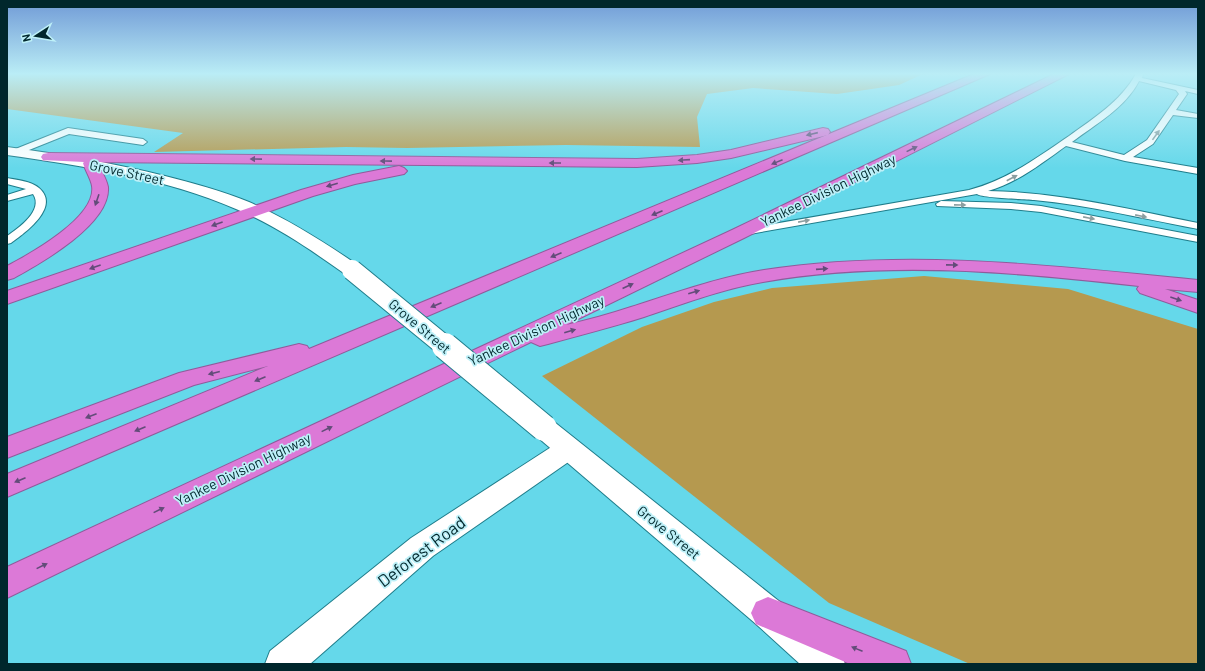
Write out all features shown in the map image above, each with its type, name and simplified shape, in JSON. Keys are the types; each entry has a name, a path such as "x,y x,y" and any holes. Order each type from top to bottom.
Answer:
{"highway":[{"path":"7,486 911,105"},
{"name":"Yankee Division Highway","path":"7,583 738,234 1000,105"},
{"path":"48,157 637,163 697,159 739,153 787,140 877,120"},
{"path":"7,298 314,191 353,180 453,162"},
{"path":"7,274 53,247 90,215 96,204 100,187 90,163"},
{"path":"479,357 637,312 708,288 743,280 783,274 880,266 948,264 1026,269 1198,286"},
{"path":"1112,277 1198,307"},
{"path":"7,448 187,380 373,331"},
{"path":"768,613 893,664"}],"main road":[{"name":"Grove Street","path":"11,152 90,163 139,173 179,184 227,200 254,211 306,238 352,270 768,613 827,664"},
{"name":"Deforest Road","path":"283,664 388,574 422,547 568,449"}],"lane":[{"path":"738,234 842,214 977,191 1004,182 1030,168 1116,105"},
{"path":"1125,158 1150,142 1176,105"},
{"path":"1172,112 1198,116"},
{"path":"11,152 68,131 143,142"},
{"path":"1066,143 1125,158 1198,170"},
{"path":"7,181 24,184 35,190 42,200 38,214 28,226 7,241"},
{"path":"7,198 35,190"},
{"path":"950,196 997,194 1037,196 1198,226"},
{"path":"907,204 1001,205 1036,208 1198,239"}],"shaded area":[{"path":"7,105 702,105 697,117 700,147 566,145 407,148 346,147 154,152 183,133 7,109"},
{"path":"924,276 1068,289 1198,329 1198,664 970,664 829,603 542,376 642,327 714,302 772,288"}]}
